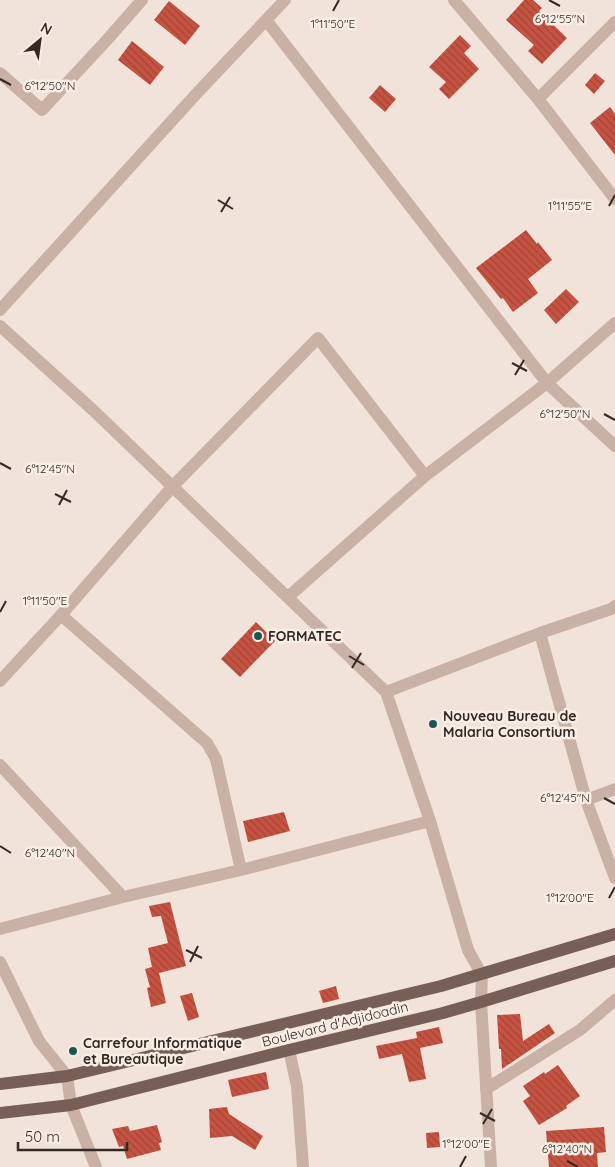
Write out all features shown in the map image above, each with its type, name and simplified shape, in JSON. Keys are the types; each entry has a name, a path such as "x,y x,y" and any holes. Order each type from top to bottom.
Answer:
{"main road":[{"name":"Boulevard d'Adjidoadin","path":"0,1084 67,1076 441,986 615,934"},
{"name":"Boulevard d'Adjidoadin","path":"0,1113 71,1105 443,1013 615,961"}],"street":[{"path":"0,73 42,110 142,0"},
{"path":"0,310 198,92 285,0"},
{"path":"454,0 538,99 615,199"},
{"path":"266,20 547,383 615,446"},
{"path":"538,99 615,22"},
{"path":"288,597 425,476 547,383 615,323"},
{"path":"0,326 94,411 386,692 430,821 468,950 482,975 481,1002 491,1167"},
{"path":"0,681 61,615 172,486 318,338 425,476"},
{"path":"386,692 615,606"},
{"path":"61,615 207,743 216,759 241,870"},
{"path":"540,633 586,800 615,878"},
{"path":"0,765 123,897"},
{"path":"586,800 615,789"},
{"path":"0,929 430,821"},
{"path":"0,962 39,1041 67,1076 71,1105 96,1167"},
{"path":"486,1089 580,1030 615,1000"},
{"path":"289,1050 297,1086 303,1167"}],"building":[{"path":"524,0 533,0 542,8 539,11 567,38 542,64 528,51 534,45 506,20"},
{"path":"169,1 200,26 185,45 154,20"},
{"path":"460,35 471,46 464,53 479,69 449,99 439,89 446,82 429,67"},
{"path":"132,41 164,67 150,85 118,60"},
{"path":"595,73 605,81 594,94 585,85"},
{"path":"380,85 396,99 385,112 369,98"},
{"path":"610,107 615,114 615,155 590,123"},
{"path":"526,230 552,260 528,279 538,293 513,312 476,268"},
{"path":"566,289 579,302 556,324 544,310"},
{"path":"256,622 275,641 240,677 221,659"},
{"path":"284,812 290,831 248,842 243,821"},
{"path":"170,902 186,966 159,973 166,1003 151,1007 147,988 150,987 145,969 152,967 148,948 168,943 161,916 152,917 149,906"},
{"path":"336,986 339,999 323,1003 319,991"},
{"path":"192,993 199,1017 188,1021 180,996"},
{"path":"520,1014 523,1041 549,1024 555,1033 502,1069 497,1015"},
{"path":"439,1027 443,1043 420,1048 426,1079 409,1082 402,1054 379,1059 376,1046 417,1038 416,1032"},
{"path":"558,1065 580,1096 566,1106 567,1108 539,1125 523,1101 530,1096 523,1086"},
{"path":"266,1072 269,1089 232,1097 228,1080"},
{"path":"227,1107 229,1114 263,1136 255,1150 232,1136 210,1138 209,1109"},
{"path":"157,1125 162,1142 159,1143 161,1150 127,1159 123,1146 119,1147 112,1129 128,1126 130,1131"},
{"path":"604,1127 606,1152 597,1153 598,1167 549,1167 546,1131"},
{"path":"439,1132 440,1147 427,1148 426,1133"}],"place":[{"name":"FORMATEC","path":"258,636"},
{"name":"Nouveau Bureau de Malaria Consortium","path":"433,724"},
{"name":"Carrefour Informatique et Bureautique","path":"73,1051"}]}
